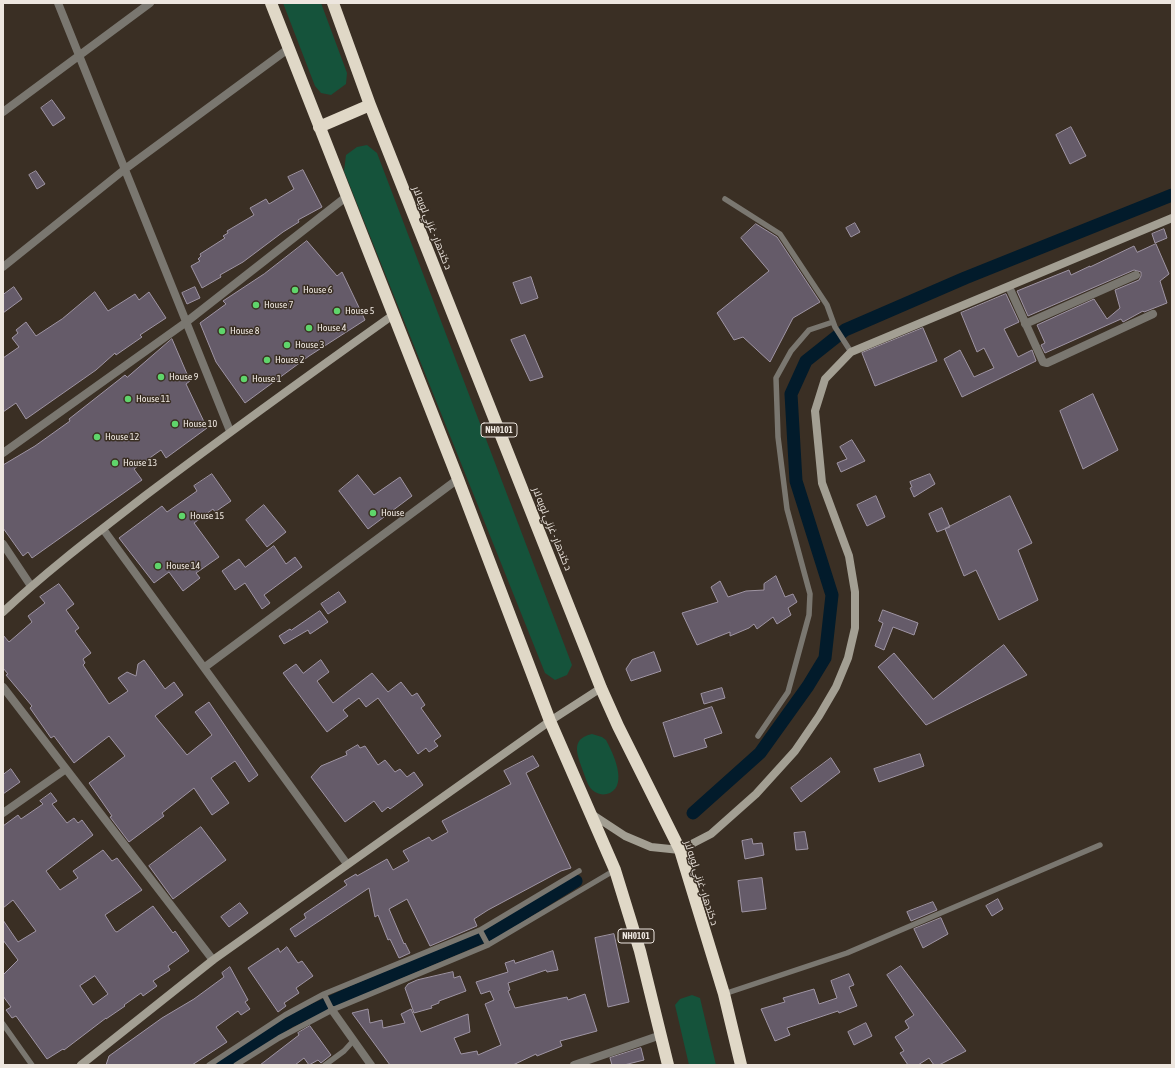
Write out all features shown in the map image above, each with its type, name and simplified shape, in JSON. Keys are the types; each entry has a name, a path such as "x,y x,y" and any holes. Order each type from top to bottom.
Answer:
{"highway":[{"name":"NH0101","path":"271,3 288,50 458,479 550,721 615,870 630,914 668,1065"},
{"name":"د کندهار - غزني لويه لار","path":"332,3 370,105 601,688 618,726 680,850 724,994 741,1065"},
{"path":"319,127 370,105"}],"main road":[{"path":"589,813 625,836 651,848 680,850 711,834 756,794 795,751 819,716 832,693 848,658 855,628 855,592 849,556 822,483 815,412 825,380 851,352 1172,218"},
{"path":"3,612 31,586 102,529 230,432 393,315"},
{"path":"81,1065 213,960 550,721 601,688"}],"street":[{"path":"58,3 185,323 230,432"},
{"path":"3,112 150,3"},
{"path":"3,267 125,169 288,50"},
{"path":"3,453 185,323 346,197"},
{"path":"1025,324 1136,275"},
{"path":"1008,287 1043,362 1047,363 1153,314"},
{"path":"205,667 458,479"},
{"path":"102,529 205,667 347,864"},
{"path":"3,544 31,586"},
{"path":"3,687 213,960"},
{"path":"3,813 66,769"},
{"path":"331,1009 371,1065"},
{"path":"574,1065 661,1036"}],"lane":[{"path":"726,199 780,234 827,305 834,325 851,352"},
{"path":"758,736 788,692 810,608 810,594 787,509 778,437 776,378 791,351 809,330 834,325"},
{"path":"724,994 847,953 1100,845"},
{"path":"236,1065 279,1038 331,1009 488,945 615,870"},
{"path":"209,1065 285,1015 324,994 480,930 579,871"},
{"path":"480,930 488,945"},
{"path":"324,994 331,1009"},
{"path":"3,1024 32,1065"},
{"path":"325,1065 344,1051 354,1040"}],"green space":[{"path":"283,3 321,3 347,73 346,84 331,95 321,93 315,86"},
{"path":"367,145 377,153 572,665 567,675 555,680 545,673 344,171 346,155 357,147"},
{"path":"592,734 606,740 615,760 618,783 615,789 608,794 599,794 589,786 579,760 577,749 580,740 585,736"},
{"path":"692,995 700,998 716,1065 689,1065 675,1005 680,999"}],"building":[{"path":"52,100 65,118 53,126 41,108"},
{"path":"1071,127 1086,156 1070,164 1056,135"},
{"path":"303,170 322,207 298,220 299,222 243,262 220,275 221,277 202,288 191,266 200,261 198,259 201,256 200,254 225,238 223,236 228,233 227,231 254,215 250,208 266,199 269,204 294,189 288,177"},
{"path":"36,171 45,184 37,189 29,175"},
{"path":"855,223 860,232 851,237 846,228"},
{"path":"756,224 777,237 820,302 793,318 770,362 743,337 734,340 717,313 769,271 741,238"},
{"path":"1164,229 1167,238 1155,243 1152,234"},
{"path":"307,241 337,276 342,272 365,320 309,356 245,403 216,362 200,323 226,304 223,301 264,274"},
{"path":"1156,244 1169,274 1160,281 1167,303 1144,312 1143,311 1123,322 1121,319 1045,353 1041,345 1045,343 1037,325 1094,299 1107,319 1120,308 1115,290 1139,280 1141,272 1134,270 1028,316 1017,291 1069,270 1071,275 1134,246 1137,252"},
{"path":"531,277 538,298 521,304 513,283"},
{"path":"14,287 22,299 3,313 3,295"},
{"path":"195,287 200,298 187,304 182,293"},
{"path":"95,292 108,311 135,294 139,300 149,292 166,318 140,335 142,337 116,355 115,353 96,370 26,419 16,403 3,412 3,358 19,347 12,338 18,333 16,330 26,322 36,336 62,319"},
{"path":"1006,294 1019,322 1004,329 1018,357 1032,350 1036,361 962,397 944,359 960,350 974,377 994,368 984,348 977,352 961,313"},
{"path":"923,328 937,361 875,386 862,353"},
{"path":"525,335 543,377 530,381 511,340"},
{"path":"172,339 190,381 186,384 207,428 166,458 161,450 134,469 142,480 32,558 28,552 23,556 3,528 3,465 35,446 70,421 69,419 125,375 127,377"},
{"path":"1093,394 1118,450 1083,469 1060,411"},
{"path":"852,440 865,461 841,472 837,463 847,459 840,447"},
{"path":"212,474 231,501 215,512 213,509 194,523 219,557 196,573 200,578 183,591 169,572 154,583 119,538 162,506 167,512 197,491 194,486"},
{"path":"930,474 935,484 914,497 910,488 912,487 910,482"},
{"name":"House","path":"358,475 374,495 400,477 412,496 368,529 339,491"},
{"path":"876,496 885,517 867,526 857,505"},
{"path":"1010,496 1032,543 1018,550 1038,600 999,620 976,570 964,576 945,529"},
{"path":"264,505 286,532 267,547 246,520"},
{"path":"942,508 950,527 937,532 929,514"},
{"path":"274,546 286,564 295,557 302,567 264,595 270,603 262,609 245,583 235,590 222,571 239,559 245,567"},
{"path":"776,576 785,597 793,594 797,602 788,608 791,615 777,624 773,617 757,629 754,624 749,628 730,636 730,632 697,645 682,613 718,602 711,587 720,581 728,597 746,591 764,590 764,584"},
{"path":"59,584 74,604 66,610 79,628 75,631 91,653 83,659 85,663 83,665 109,704 128,691 118,678 127,672 136,676 138,664 144,660 165,689 174,682 183,695 155,716 187,755 212,735 195,712 209,702 258,775 249,782 235,761 211,778 229,803 212,815 194,788 162,813 164,816 129,842 110,817 112,816 89,783 125,756 109,736 74,763 54,736 51,738 30,708 32,706 6,675 8,674 3,668 3,635 9,642 32,622 28,616 45,603 40,597"},
{"path":"339,592 346,602 328,614 321,604"},
{"path":"883,610 918,623 914,635 893,627 884,650 875,646 883,623 879,621"},
{"path":"320,611 328,622 310,634 308,630 284,644 279,636"},
{"path":"1004,645 1027,675 926,725 878,667 894,653 933,699"},
{"path":"654,652 661,671 631,681 626,669 632,660"},
{"path":"321,660 329,672 317,681 333,703 372,673 388,692 401,682 412,696 417,693 425,705 421,708 441,736 434,741 438,746 429,752 426,748 418,754 378,698 366,707 359,698 343,710 348,716 327,732 283,673 296,664 303,673"},
{"path":"722,688 725,698 704,704 701,694"},
{"path":"712,707 722,733 704,739 707,747 674,757 663,723"},
{"path":"358,745 360,748 365,746 378,765 385,760 395,772 400,769 407,777 414,772 423,785 390,809 388,807 382,812 374,801 345,822 311,777 321,766 347,755 346,752"},
{"path":"920,754 924,766 879,782 874,769"},
{"path":"533,756 539,766 526,773 571,868 561,871 488,910 474,919 477,926 430,946 407,899 389,909 404,944 405,943 410,953 399,958 390,939 388,940 378,915 375,917 369,888 295,937 290,929 306,918 304,914 347,885 344,881 356,874 357,876 387,859 393,870 409,861 403,851 429,837 432,841 448,832 442,821 511,784 504,771"},
{"path":"831,758 840,772 801,802 791,788"},
{"path":"11,769 20,782 3,794 3,775"},
{"path":"51,793 57,801 52,804 67,823 74,818 78,823 82,820 93,835 46,871 60,890 78,878 73,871 103,850 112,861 117,858 142,890 105,915 115,931 117,932 153,906 173,933 175,931 189,951 168,966 170,970 153,981 157,986 143,996 141,993 64,1050 63,1049 47,1059 16,1016 12,1018 6,1010 11,1007 3,996 3,975 18,960 3,940 3,920 18,942 36,931 13,900 3,908 3,826 18,815 21,819 43,804 40,801","holes":["95,976 108,994 93,1005 80,986"]},
{"path":"201,827 226,860 173,899 149,866"},
{"path":"805,832 808,849 796,850 794,833"},
{"path":"752,839 753,844 762,843 764,855 745,859 742,841"},
{"path":"762,878 766,909 742,912 738,881"},
{"path":"998,899 1003,909 992,916 986,906"},
{"path":"933,902 937,910 911,921 907,912"},
{"path":"240,903 248,913 229,927 221,917"},
{"path":"941,918 948,934 923,948 914,929"},
{"path":"614,934 629,1002 608,1007 595,938"},
{"path":"287,947 298,963 302,961 313,976 296,988 299,993 284,1003 286,1006 278,1012 248,968 278,948 280,952"},
{"path":"553,951 558,970 547,972 546,970 508,983 510,990 508,991 515,1008 567,997 568,1000 585,994 597,1031 560,1041 562,1046 537,1056 536,1054 513,1065 390,1065 352,1013 368,1009 370,1023 382,1020 383,1028 405,1023 401,1014 411,1009 421,1032 468,1014 470,1032 454,1038 461,1054 477,1051 478,1055 501,1045 485,1004 494,1000 490,991 481,994 476,982 508,972 505,963 514,960 515,963"},
{"path":"901,966 966,1051 939,1065 934,1065 929,1058 918,1065 908,1065 900,1053 904,1051 895,1037 909,1028 905,1021 914,1015 887,975"},
{"path":"230,967 248,1000 245,1002 250,1009 241,1015 238,1011 216,1027 227,1042 192,1065 106,1065 109,1056 162,1018 194,999 224,977 222,973"},
{"path":"453,972 454,978 460,976 466,991 439,1001 439,1003 431,1006 432,1008 414,1013 405,988 408,984 417,980"},
{"path":"849,974 854,985 849,987 857,1006 839,1013 838,1011 787,1028 790,1035 775,1041 761,1009 785,1002 783,998 814,989 819,1004 837,998 831,981"},
{"path":"866,1023 872,1036 854,1045 848,1032"},
{"path":"310,1026 331,1055 321,1063 318,1060 309,1065 304,1058 295,1065 260,1065 299,1035 298,1033"},
{"path":"641,1048 644,1060 624,1065 612,1065 610,1058"}],"waterway":[{"path":"693,813 760,753 808,686 825,658 832,595 796,481 791,394 806,361 845,330 965,278 1172,195"},
{"path":"223,1065 290,1021 353,992 494,932 576,881"}],"place":[{"name":"House 6","path":"295,290"},
{"name":"House 7","path":"256,305"},
{"name":"House 5","path":"337,311"},
{"name":"House 4","path":"309,328"},
{"name":"House 8","path":"222,331"},
{"name":"House 3","path":"287,345"},
{"name":"House 2","path":"267,360"},
{"name":"House 9","path":"161,377"},
{"name":"House 1","path":"244,379"},
{"name":"House 11","path":"128,399"},
{"name":"House 10","path":"175,424"},
{"name":"House 12","path":"97,437"},
{"name":"House 13","path":"115,463"},
{"name":"House","path":"373,513"},
{"name":"House 15","path":"182,516"},
{"name":"House 14","path":"158,566"}]}
